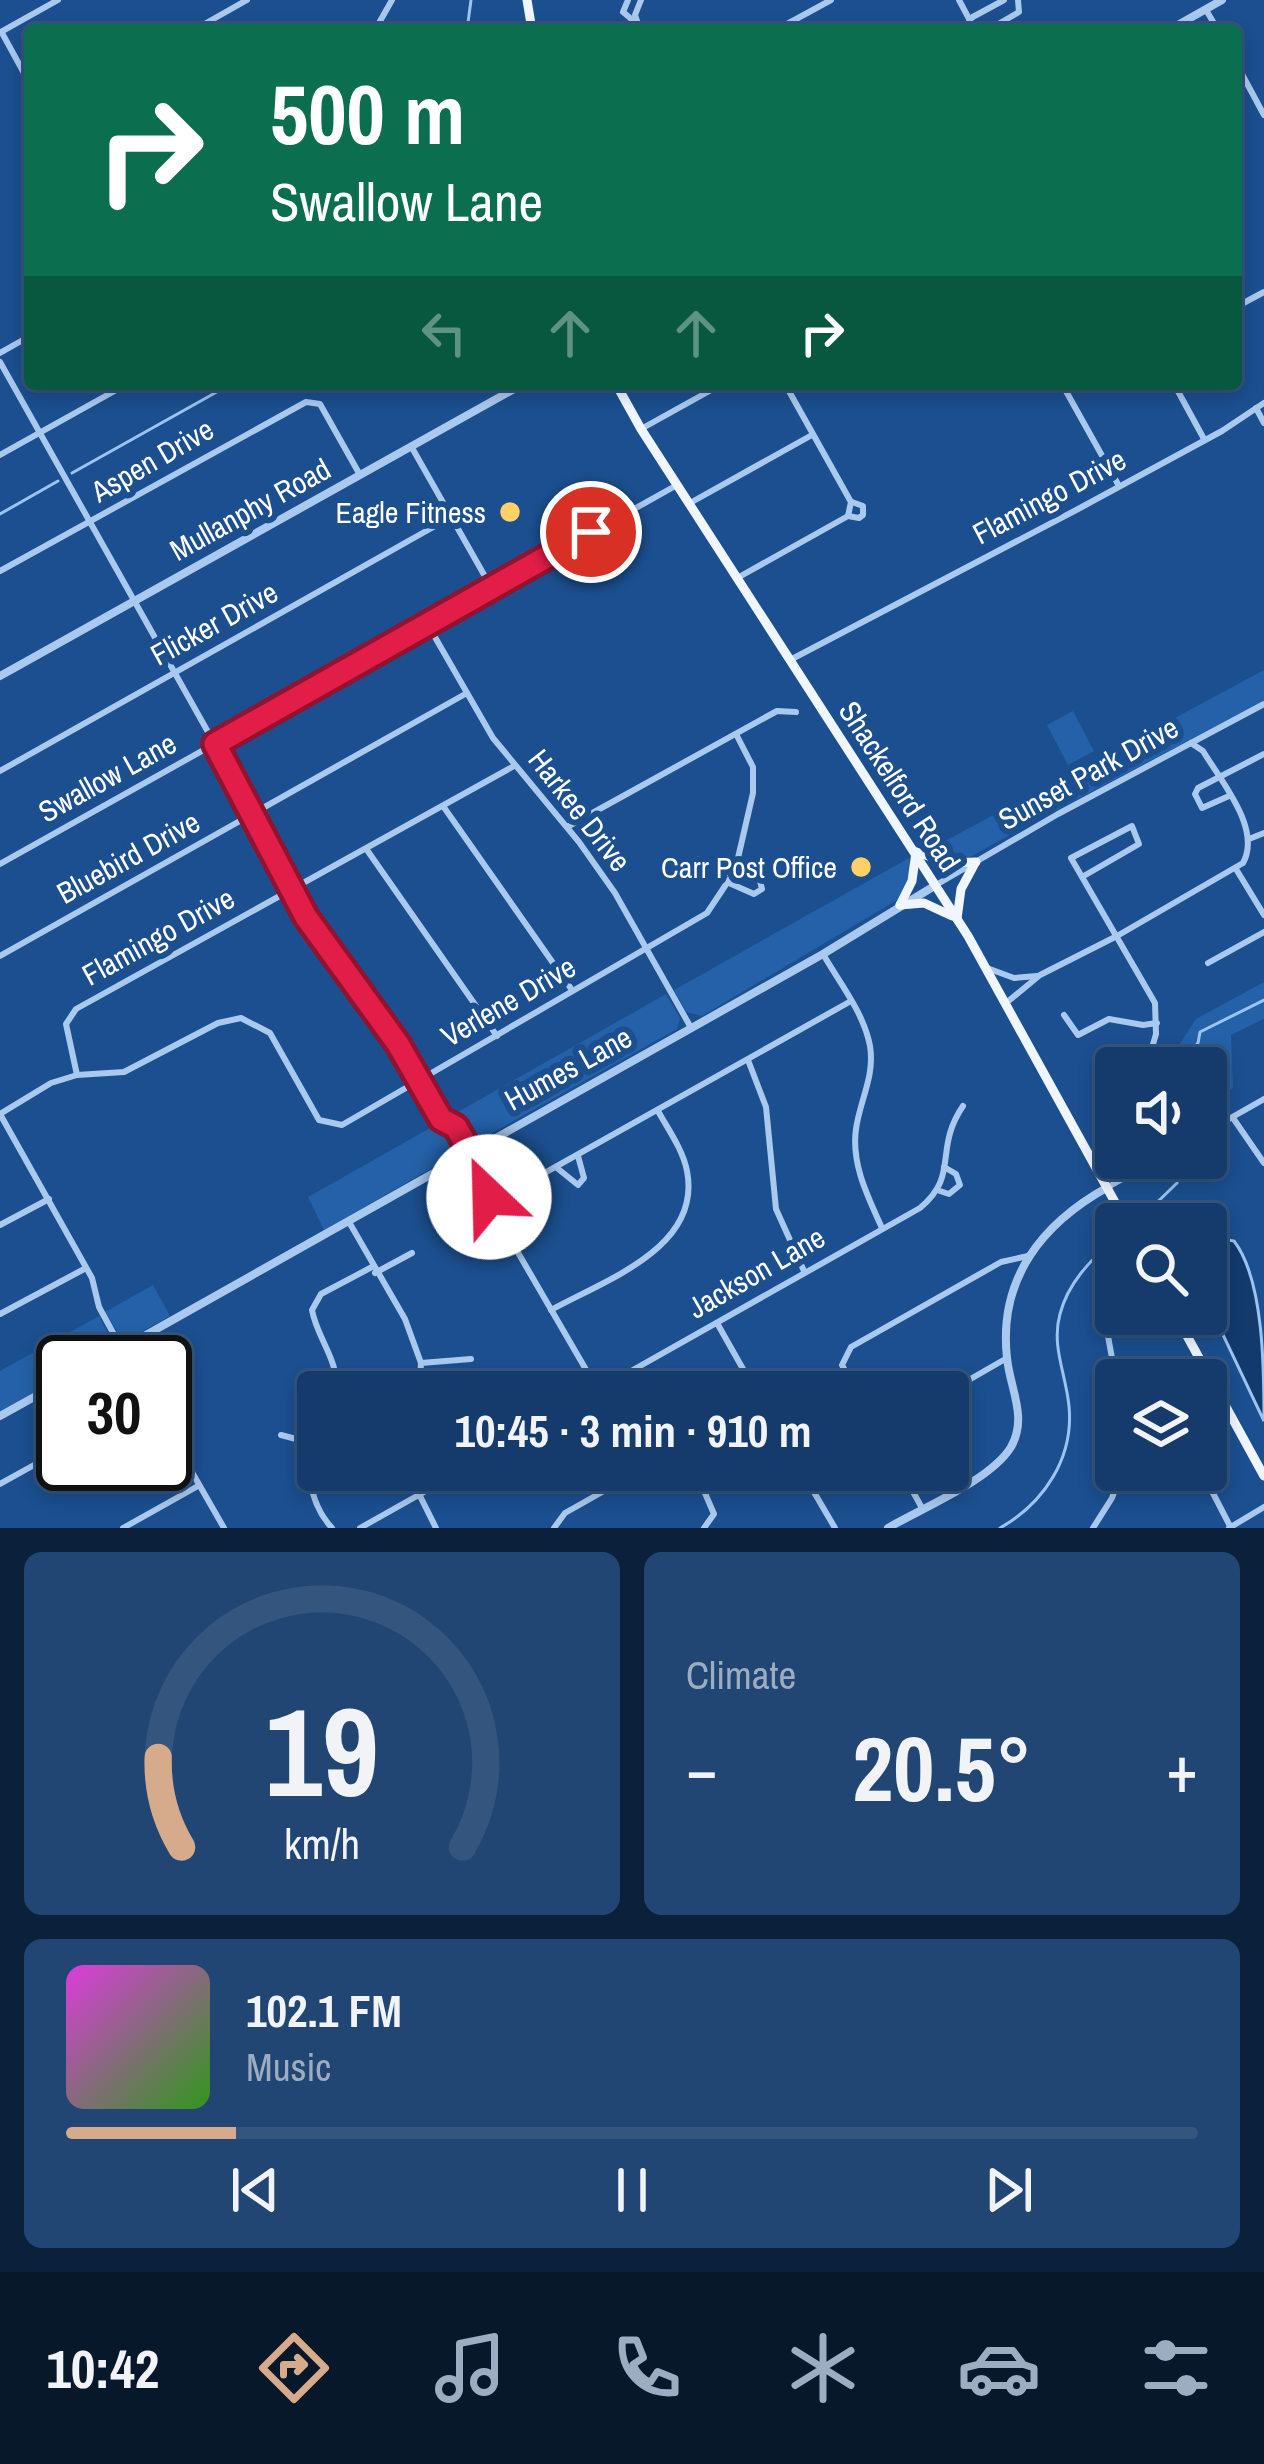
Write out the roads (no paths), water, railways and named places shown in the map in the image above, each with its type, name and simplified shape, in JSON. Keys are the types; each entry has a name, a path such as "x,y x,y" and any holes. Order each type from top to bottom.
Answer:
{"main road":[{"name":"Shackelford Road","path":"619,390 957,919 1116,1203"},
{"path":"900,905 912,881 916,852 950,863 976,862"},
{"path":"900,905 924,903 957,919 961,889 976,862"},
{"path":"1187,1335 1264,1476"}],"street":[{"path":"24,73 1,31 58,0"},
{"path":"205,24 247,0"},
{"path":"628,0 623,12 636,24"},
{"path":"787,24 831,0"},
{"path":"959,0 971,24"},
{"path":"969,19 1004,0"},
{"path":"998,24 1019,12 1018,0"},
{"path":"1180,24 1222,0"},
{"path":"1206,10 1214,24"},
{"path":"1242,74 1264,115"},
{"path":"0,357 215,744 290,890 375,1010 466,1153 482,1192 586,1371"},
{"path":"0,455 117,390"},
{"name":"Mullanphy Road","path":"0,676 512,390"},
{"path":"641,429 711,390"},
{"path":"739,577 850,509 788,390"},
{"path":"1065,390 1119,486"},
{"path":"1177,390 1204,440"},
{"name":"Aspen Drive","path":"0,572 306,402 320,404 360,475"},
{"path":"1260,406 1264,423"},
{"name":"Flamingo Drive","path":"790,660 1260,406"},
{"path":"690,503 812,435"},
{"path":"411,446 491,587"},
{"name":"Swallow Lane","path":"0,864 677,485"},
{"name":"Flicker Drive","path":"0,771 451,517"},
{"name":"Harkee Drive","path":"428,625 514,766 600,870 690,1026"},
{"name":"Bluebird Drive","path":"0,956 467,693"},
{"name":"Sunset Park Drive","path":"936,885 1264,704"},
{"path":"567,827 777,711 796,712"},
{"name":"Verlene Drive","path":"0,1114 51,1083 124,1072 218,1023 241,1018 270,1033 316,1116 330,1125 343,1125 699,921 732,876 755,777 736,734"},
{"path":"1004,1004 1040,975 1236,869 1247,856 1249,838 1229,796 1203,752 1191,743"},
{"path":"1229,796 1208,809 1202,808 1195,794 1198,788 1264,754"},
{"name":"Flamingo Drive","path":"76,1076 65,1024 76,1009 514,766"},
{"path":"443,806 572,991"},
{"path":"1082,877 1139,844 1129,825 1071,858 1155,1004 1157,1023 1151,1047"},
{"path":"1249,838 1264,833"},
{"path":"367,850 496,1036"},
{"path":"698,859 732,876"},
{"path":"1236,869 1264,915"},
{"name":"Humes Lane","path":"145,1335 823,954 936,885"},
{"path":"1208,963 1264,932"},
{"path":"823,954 866,1030 872,1063 855,1131 857,1163 882,1228"},
{"path":"986,968 1013,978 1040,975"},
{"path":"490,1200 557,1168 850,1001"},
{"path":"1064,1015 1078,1035 1109,1019 1157,1023"},
{"path":"748,1060 766,1107 776,1209 804,1271"},
{"path":"1227,1121 1264,1099"},
{"path":"944,1167 956,1174 960,1185 949,1194 939,1191 948,1127 963,1106"},
{"path":"551,1310 658,1249 682,1220 688,1203 686,1166 658,1111"},
{"path":"0,1114 86,1268 115,1335"},
{"path":"1233,1118 1264,1163"},
{"path":"557,1168 578,1185 584,1178 578,1156"},
{"path":"888,1528 987,1472 1008,1452 1019,1412 1007,1358 1012,1301 1028,1256 1058,1220 1122,1179"},
{"name":"Jackson Lane","path":"632,1371 920,1208 939,1191"},
{"path":"0,1225 49,1199"},
{"path":"349,1222 405,1319 420,1371"},
{"path":"335,1371 311,1310 321,1294 412,1252"},
{"path":"845,1371 842,1365 850,1347 1000,1262 1028,1256"},
{"path":"0,1314 86,1268"},
{"path":"717,1323 744,1371"},
{"path":"969,1380 1007,1358"},
{"path":"421,1363 471,1359"},
{"path":"0,1416 36,1396"},
{"path":"281,1435 297,1439"},
{"path":"0,1484 36,1464"},
{"path":"192,1471 224,1528"},
{"path":"123,1528 200,1485"},
{"path":"312,1491 318,1511 331,1528"},
{"path":"416,1491 436,1528"},
{"path":"359,1528 425,1491"},
{"path":"554,1526 566,1513 604,1491"},
{"path":"704,1491 714,1514 704,1528"},
{"path":"813,1491 835,1528"},
{"path":"913,1491 922,1508"},
{"path":"1094,1528 1114,1491"},
{"path":"1212,1491 1230,1528 1264,1507"}],"waterway":[{"path":"468,24 471,0"},
{"path":"72,473 220,390"},
{"path":"0,514 58,481"},
{"path":"1195,1047 1200,1032 1264,1000"},
{"path":"1156,1203 1178,1179"},
{"path":"1000,1528 1030,1506 1061,1461 1069,1425 1058,1349 1060,1314 1074,1282 1095,1257"}],"place":[{"name":"Eagle Fitness","path":"510,512"},
{"name":"Carr Post Office","path":"861,867"}]}
